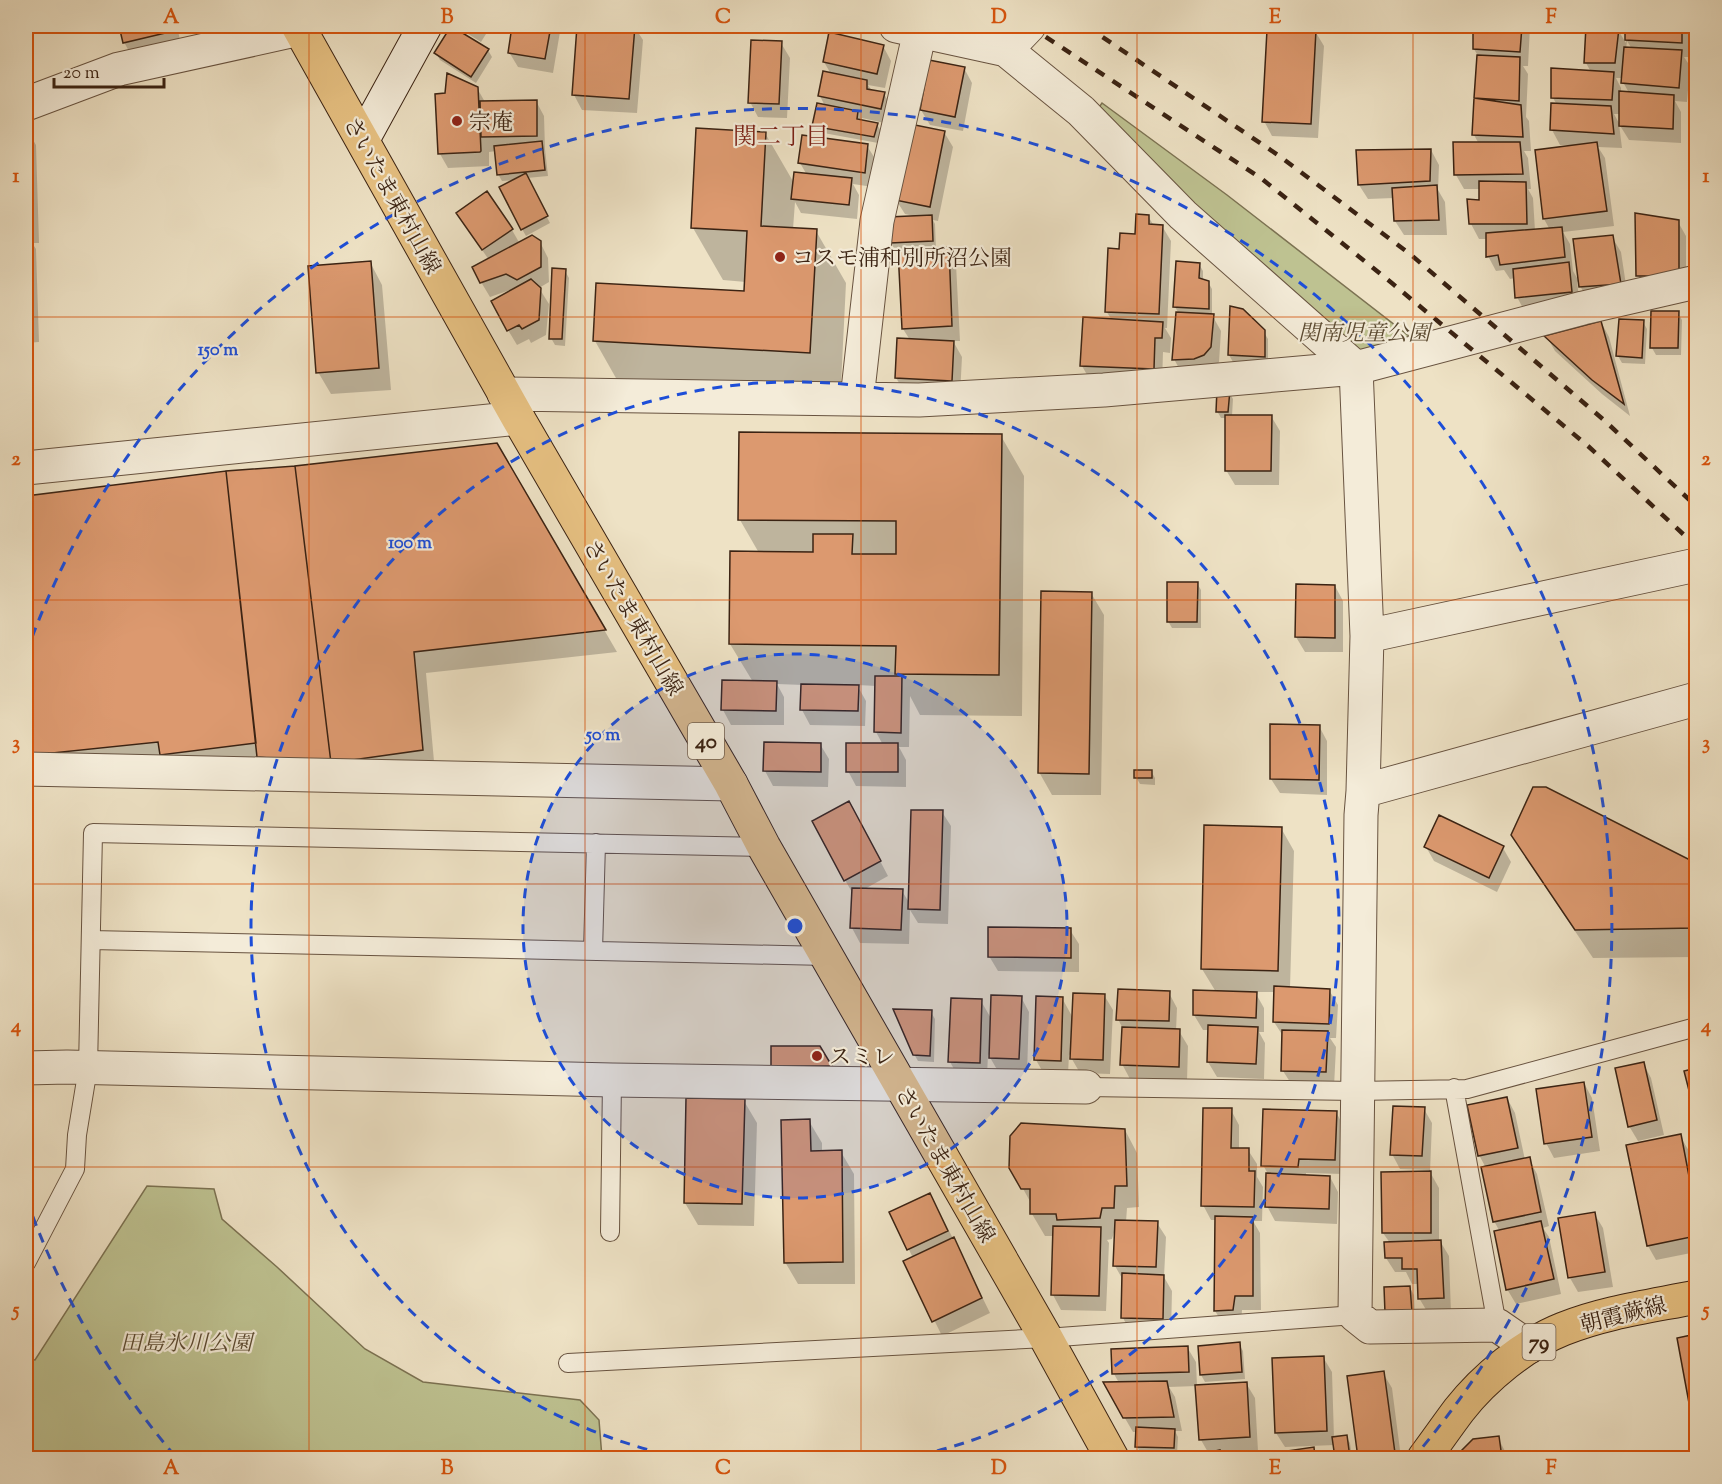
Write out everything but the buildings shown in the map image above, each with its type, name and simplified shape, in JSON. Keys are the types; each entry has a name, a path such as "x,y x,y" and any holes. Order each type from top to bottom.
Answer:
{"main road":[{"name":"さいたま東村山線","path":"299,27 511,406 731,784 764,847 1046,1338 1112,1458"},
{"name":"朝霞蕨線","path":"1424,1458 1475,1392 1498,1370 1529,1347 1562,1329 1617,1312 1696,1297"}],"street":[{"path":"363,140 424,26"},
{"path":"1006,50 1029,26"},
{"path":"26,104 119,69 299,27"},
{"path":"857,399 877,221 908,28 1006,50 1082,111 1183,215 1356,368 1366,636 1361,815 1354,1315 1370,1327 1497,1325 1529,1347"},
{"path":"26,468 511,406 857,399 920,400 1104,390 1356,368 1583,308 1696,282"},
{"path":"1366,636 1696,565"},
{"path":"1363,791 1696,699"},
{"path":"26,769 731,784"},
{"path":"26,1068 1086,1088"}],"lane":[{"path":"26,1263 75,1169 77,1135 88,1068 93,833 764,847"},
{"path":"593,951 596,843"},
{"path":"91,940 826,956"},
{"path":"1086,1088 1357,1091 1467,1089 1696,1027"},
{"path":"610,1232 612,1080"},
{"path":"1454,1088 1497,1325"},
{"path":"568,1363 1046,1338 1354,1315"}],"green space":[{"name":"関南児童公園","path":"1102,103 1227,195 1418,343 1359,360 1095,113"},
{"name":"田島氷川公園","path":"147,1186 214,1189 222,1219 365,1349 423,1382 580,1400 599,1420 602,1458 26,1458 26,1359 35,1360"}],"railway":[{"path":"1029,26 1262,179 1588,446 1696,546"},
{"path":"1086,26 1278,155 1410,254 1605,421 1696,506"}],"place":[{"name":"宗庵","path":"457,121"},
{"name":"コスモ浦和別所沼公園","path":"780,257"},
{"name":"スミレ","path":"817,1056"}],"district":[{"name":"関二丁目","path":"781,136"}]}
